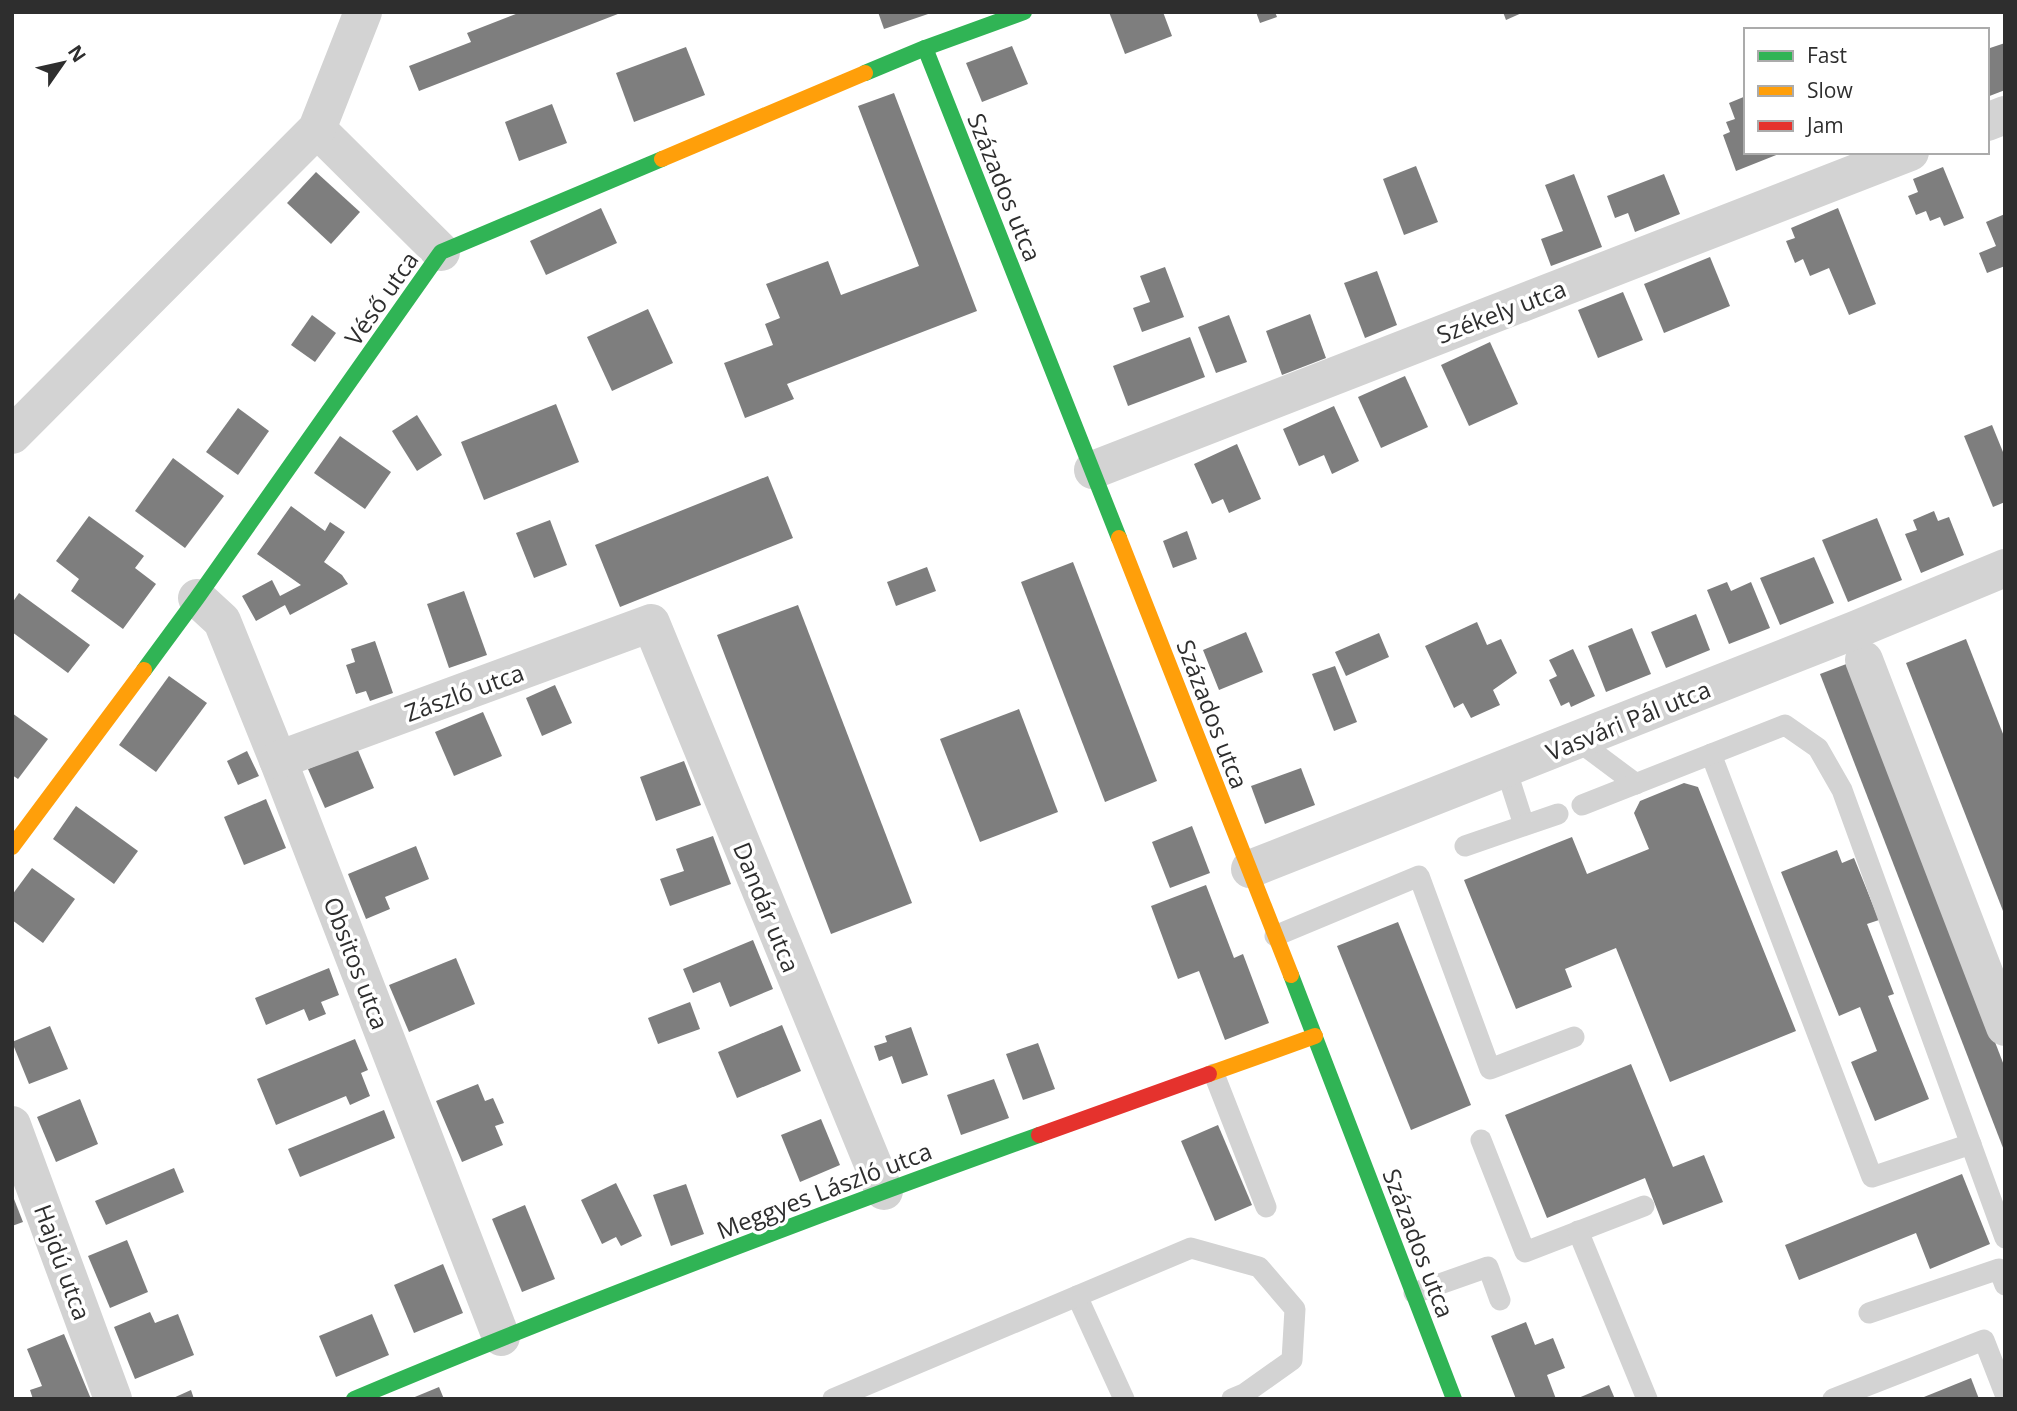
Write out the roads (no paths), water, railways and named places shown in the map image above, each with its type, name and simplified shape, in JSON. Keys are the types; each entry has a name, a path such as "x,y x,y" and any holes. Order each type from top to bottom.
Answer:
{"street":[{"path":"12,435 317,129 363,12"},
{"name":"Véső utca","path":"12,847 197,598 441,252 925,48 1024,12"},
{"name":"Százados utca","path":"925,48 1250,869 1454,1399"},
{"path":"317,129 441,252"},
{"name":"Székely utca","path":"1093,470 1905,154"},
{"name":"Vasvári Pál utca","path":"1250,869 2005,568"},
{"name":"Obsitos utca","path":"197,598 222,621 501,1337"},
{"name":"Zászló utca","path":"278,760 651,623"},
{"name":"Dandár utca","path":"651,623 884,1191"},
{"path":"1864,660 2005,1027"},
{"name":"Meggyes László utca","path":"360,1398 501,1337 884,1191 1315,1036"},
{"name":"Hajdú utca","path":"12,1125 113,1399"}],"lane":[{"path":"1582,805 1785,725 1818,748 1842,790 2005,1238"},
{"path":"1577,740 1636,784"},
{"path":"1711,754 1872,1177 1971,1144"},
{"path":"1506,769 1524,825"},
{"path":"1465,846 1558,814"},
{"path":"1275,936 1419,876 1490,1069 1574,1037"},
{"path":"1214,1074 1266,1207"},
{"path":"1481,1140 1525,1252 1643,1206"},
{"path":"1578,1231 1647,1399"},
{"path":"1869,1313 2002,1277 2005,1245"},
{"path":"833,1399 1191,1248 1259,1267 1295,1309 1292,1360 1244,1394 1232,1399"},
{"path":"1414,1293 1488,1267 1500,1300"},
{"path":"1077,1296 1124,1399"},
{"path":"1833,1399 1984,1340 2005,1394"}]}
